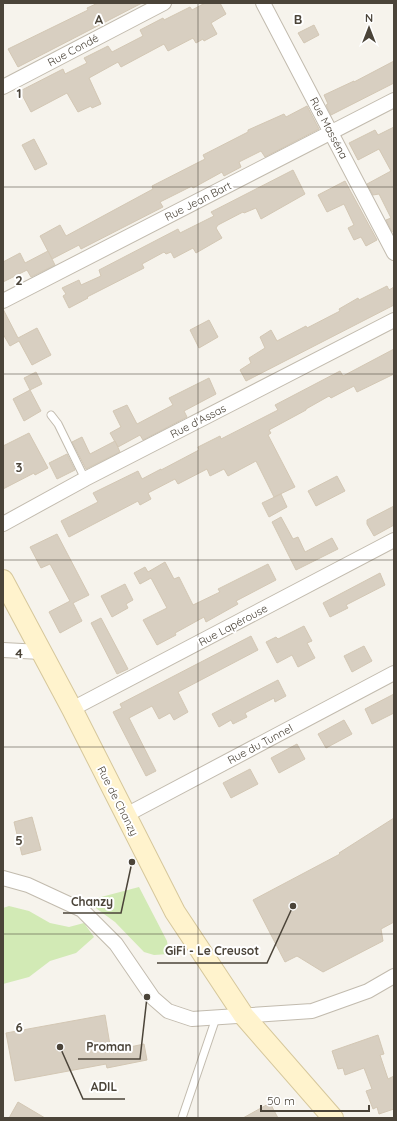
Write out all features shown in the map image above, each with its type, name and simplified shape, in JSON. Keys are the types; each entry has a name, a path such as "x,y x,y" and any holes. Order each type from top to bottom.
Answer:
{"main road":[{"name":"Rue de Chanzy","path":"3,580 72,709 175,912 244,1016 333,1118"}],"street":[{"name":"Rue Condé","path":"3,87 164,3"},
{"name":"Rue Masséna","path":"263,3 332,132 394,253"},
{"name":"Rue Jean Bart","path":"3,301 394,100"},
{"name":"Rue d'Assas","path":"3,524 85,479 393,322"},
{"name":"Rue Lapérouse","path":"72,709 394,540"},
{"path":"3,650 41,652"},
{"name":"Rue du Tunnel","path":"126,815 394,673"},
{"path":"3,878 28,885 82,910 116,944 153,998 168,1011 192,1019 312,1011 368,991 394,976"}],"lane":[{"path":"51,415 58,424 85,479"},
{"path":"182,1118 216,1018"}],"green space":[{"path":"139,887 167,941 169,954 154,955 144,952 115,922 86,901"},
{"path":"9,906 29,911 50,923 69,927 84,923 94,937 76,953 50,961 29,977 3,984 3,908"}],"building":[{"path":"98,3 142,3 18,67 8,49 88,10 87,8"},
{"path":"205,3 220,3 226,14 211,23 217,34 204,41 203,39 196,43 193,38 168,51 164,44 121,67 118,62 89,78 101,104 92,108 91,106 78,112 67,93 31,112 20,91 63,69 65,74 87,63 84,58 108,46 112,52 143,36 140,30 163,18 164,20 190,7 192,10"},
{"path":"314,25 319,35 304,43 298,33"},
{"path":"394,61 394,83 331,115 326,105 328,104 324,95 354,82"},
{"path":"307,106 319,129 265,157 261,151 239,162 241,167 224,176 222,172 193,188 192,186 160,202 163,207 81,249 79,245 52,259 40,236 60,225 66,236 153,189 152,186 205,159 203,155 248,132 248,130 284,114 286,117"},
{"path":"394,127 394,231 392,232 386,220 391,218 379,194 373,195 367,184 391,171 379,149 358,160 349,143 375,130 378,135"},
{"path":"34,139 47,164 35,170 22,145"},
{"path":"293,170 305,194 261,219 256,208 244,213 243,212 218,225 216,228 222,238 196,253 193,248 174,258 171,252 166,254 164,252 142,264 144,268 87,297 88,298 69,308 63,296 66,294 62,288 79,280 81,285 101,276 99,270 178,229 180,233 214,216 211,212"},
{"path":"345,181 377,240 366,246 361,237 354,240 348,228 354,225 344,204 327,212 318,195"},
{"path":"48,251 55,265 31,277 27,270 3,282 3,262 20,253 25,263"},
{"path":"387,286 389,290 394,287 394,305 246,381 240,370 251,363 249,358 265,348 260,337 271,330 277,341 340,311 339,309 358,298 359,300"},
{"path":"3,309 18,338 37,328 51,355 32,365 19,341 10,346 3,334"},
{"path":"209,320 218,337 199,348 190,330"},
{"path":"394,349 394,374 357,392 354,386 331,398 329,396 269,430 271,433 268,435 295,487 274,497 256,461 228,476 224,469 210,476 207,469 178,484 175,479 148,493 151,499 140,505 138,501 69,537 61,521 98,502 93,493 138,471 142,479 161,470 199,450 198,447 220,436 221,439 278,410 275,405 340,371 343,376"},
{"path":"36,372 42,384 30,390 24,378"},
{"path":"209,378 216,394 184,411 187,417 143,440 140,435 118,447 110,433 121,427 113,411 127,405 137,424 173,405 169,398"},
{"path":"30,390 41,411 24,421 13,399"},
{"path":"29,433 48,468 35,475 34,473 3,489 3,446"},
{"path":"82,437 90,454 115,441 120,452 86,469 72,442"},
{"path":"67,454 75,470 57,479 49,463"},
{"path":"337,476 345,491 316,506 308,491"},
{"path":"281,494 287,507 269,517 262,503"},
{"path":"394,506 394,525 374,536 367,524 367,520"},
{"path":"281,517 293,539 298,537 305,552 332,538 338,549 296,570 272,522"},
{"path":"57,534 89,595 73,603 82,621 60,633 49,612 70,601 50,564 41,568 30,547"},
{"path":"165,562 174,579 179,577 193,605 220,592 218,589 268,564 276,580 236,601 238,604 206,622 204,617 157,645 143,620 167,608 151,578 140,584 134,573 145,567 148,572"},
{"path":"380,573 385,585 346,605 348,608 330,617 323,603"},
{"path":"125,584 133,600 126,604 128,608 112,617 101,596"},
{"path":"101,618 128,669 117,674 91,623"},
{"path":"304,626 312,641 307,643 315,658 298,667 292,655 277,663 266,642 276,637 278,639"},
{"path":"251,636 258,650 178,692 188,712 174,720 170,713 159,719 152,706 129,718 156,771 146,776 113,712 122,708 120,704"},
{"path":"364,646 372,661 352,672 344,656"},
{"path":"278,680 286,696 275,702 274,698 245,713 247,717 233,724 231,720 219,727 212,714"},
{"path":"394,694 394,713 372,724 365,709"},
{"path":"344,720 352,734 326,748 318,734"},
{"path":"297,744 305,759 279,773 271,758"},
{"path":"250,769 258,784 231,798 223,783"},
{"path":"32,817 41,850 22,855 14,822"},
{"path":"394,818 394,922 381,929 383,941 323,972 297,956 285,962 253,900 340,854 339,853"},
{"path":"105,1015 111,1051 144,1044 147,1060 107,1068 106,1064 15,1081 6,1033"},
{"path":"378,1035 384,1054 380,1055 388,1079 394,1076 394,1109 379,1114 377,1107 373,1109 366,1091 372,1089 364,1068 345,1075 343,1068 338,1069 332,1051"},
{"path":"18,1102 45,1118 9,1118"},
{"path":"270,1103 278,1118 243,1118"}],"place":[{"name":"Chanzy","path":"132,862"},
{"name":"GiFi - Le Creusot","path":"293,906"},
{"name":"Proman","path":"147,997"},
{"name":"ADIL","path":"60,1047"}]}
